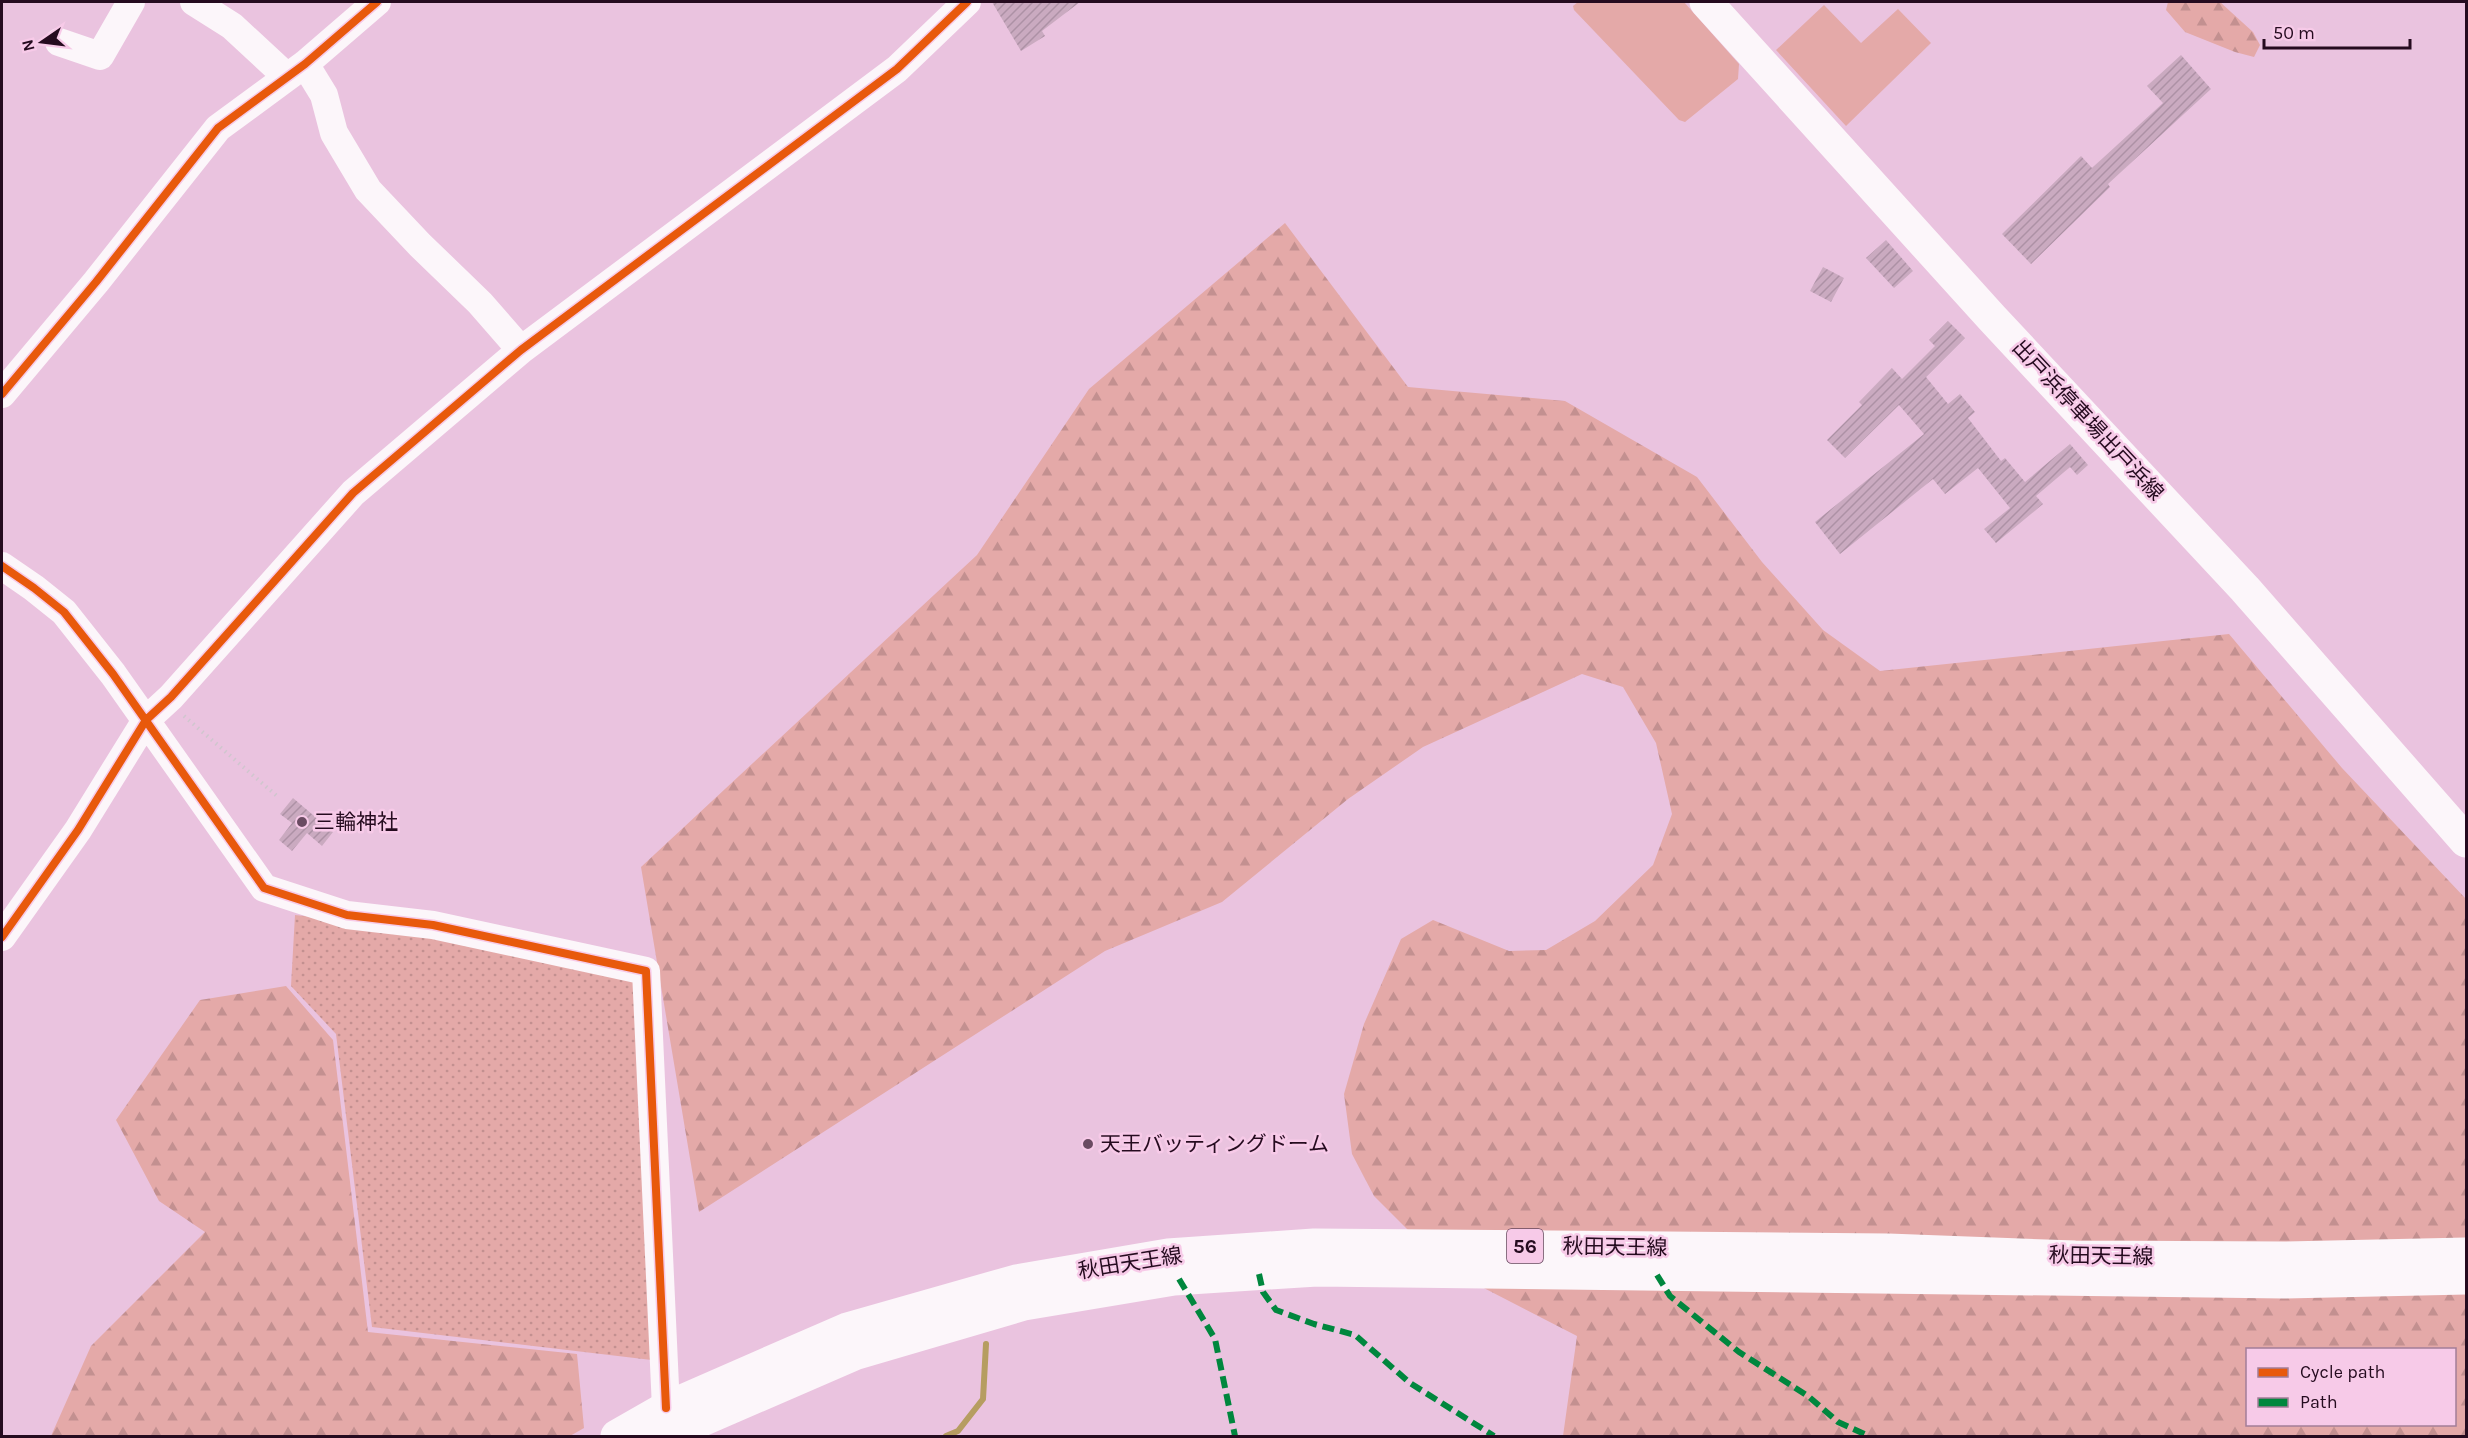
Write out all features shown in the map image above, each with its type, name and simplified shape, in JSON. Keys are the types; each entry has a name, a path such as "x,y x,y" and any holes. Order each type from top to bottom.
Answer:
{"main road":[{"name":"出戸浜停車場出戸浜線","path":"1706,2 1992,318 2245,589 2466,841"},
{"name":"秋田天王線","path":"665,1422 847,1329 1016,1281 1168,1255 1314,1245 1888,1250 2074,1257 2285,1258 2466,1254"},
{"name":"秋田天王線","path":"617,1437 854,1354 1024,1304 1174,1279 1317,1270 2284,1282 2466,1278"}],"street":[{"path":"59,42 100,56 131,2"},
{"path":"194,2 295,70 324,95 334,133 368,190 480,303 521,350"},
{"path":"2,394 96,282 218,128 295,70 377,2"},
{"path":"2,937 78,831 146,720 167,701 353,494 521,350 897,69 967,2"},
{"path":"2,566 64,612 146,720 264,888 347,915 433,924 646,971 665,1422"}],"path":[{"path":"167,701 277,795"}],"green space":[{"path":"1578,2 1684,2 1739,64 1738,79 1685,122 1679,120 1574,10 1573,6"},
{"path":"2168,2 2220,2 2253,32 2260,45 2254,57 2185,32 2166,10"},
{"path":"1824,5 1861,43 1898,9 1931,43 1846,126 1776,50"},
{"path":"1285,223 1408,387 1565,401 1697,477 1762,562 1823,630 1880,671 2229,634 2342,768 2466,899 2466,1436 1563,1436 1577,1336 1447,1269 1374,1196 1352,1154 1344,1094 1364,1024 1401,939 1433,920 1509,951 1546,950 1595,921 1653,865 1672,814 1656,743 1623,687 1582,674 1423,747 1348,799 1222,902 1105,951 699,1212 641,867 977,555 1089,389"},
{"path":"295,915 427,929 642,975 660,1361 372,1327 336,1034 291,986"},
{"path":"286,986 333,1040 368,1332 577,1354 584,1428 570,1436 51,1436 91,1346 205,1232 159,1201 116,1120 200,1000"}],"building":[{"path":"992,2 1080,2 1042,31 1045,36 1021,51"},
{"path":"2181,55 2211,89 2108,184 2110,187 2031,264 2002,234 2081,156 2092,168 2163,103 2147,86"},
{"path":"1886,240 1913,271 1894,288 1866,258"},
{"path":"1823,267 1844,278 1831,302 1810,291"},
{"path":"1948,321 1965,338 1926,377 1948,404 1960,394 1975,412 1968,418 2001,461 2005,458 2025,482 2070,444 2088,465 2077,475 2070,467 2036,496 2043,504 1996,543 1984,529 2010,508 1978,468 1945,494 1933,479 1840,554 1815,522 1924,434 1899,405 1845,458 1827,440 1862,405 1859,402 1892,368 1902,379 1935,346 1929,340"},
{"name":"三輪神社","path":"293,798 333,832 322,846 307,833 292,851 279,840 292,823 280,814"}],"waterway":[{"path":"946,1436 958,1431 983,1399 986,1344"}],"marked path":[{"path":"1259,1274 1263,1292 1276,1310 1314,1324 1355,1335 1410,1383 1494,1436"},
{"path":"1657,1275 1670,1296 1739,1352 1808,1396 1838,1422 1869,1436"},
{"path":"1179,1279 1215,1339 1235,1436"}],"cycle path":[{"path":"2,394 96,282 218,128 305,64 377,2"},
{"path":"2,937 78,830 146,720 171,697 353,493 521,350 897,69 967,2"},
{"path":"2,566 64,612 113,674 264,888 347,915 433,925 646,971 666,1408"}],"place":[{"name":"三輪神社","path":"302,822"},
{"name":"天王バッティングドーム","path":"1088,1144"}]}
